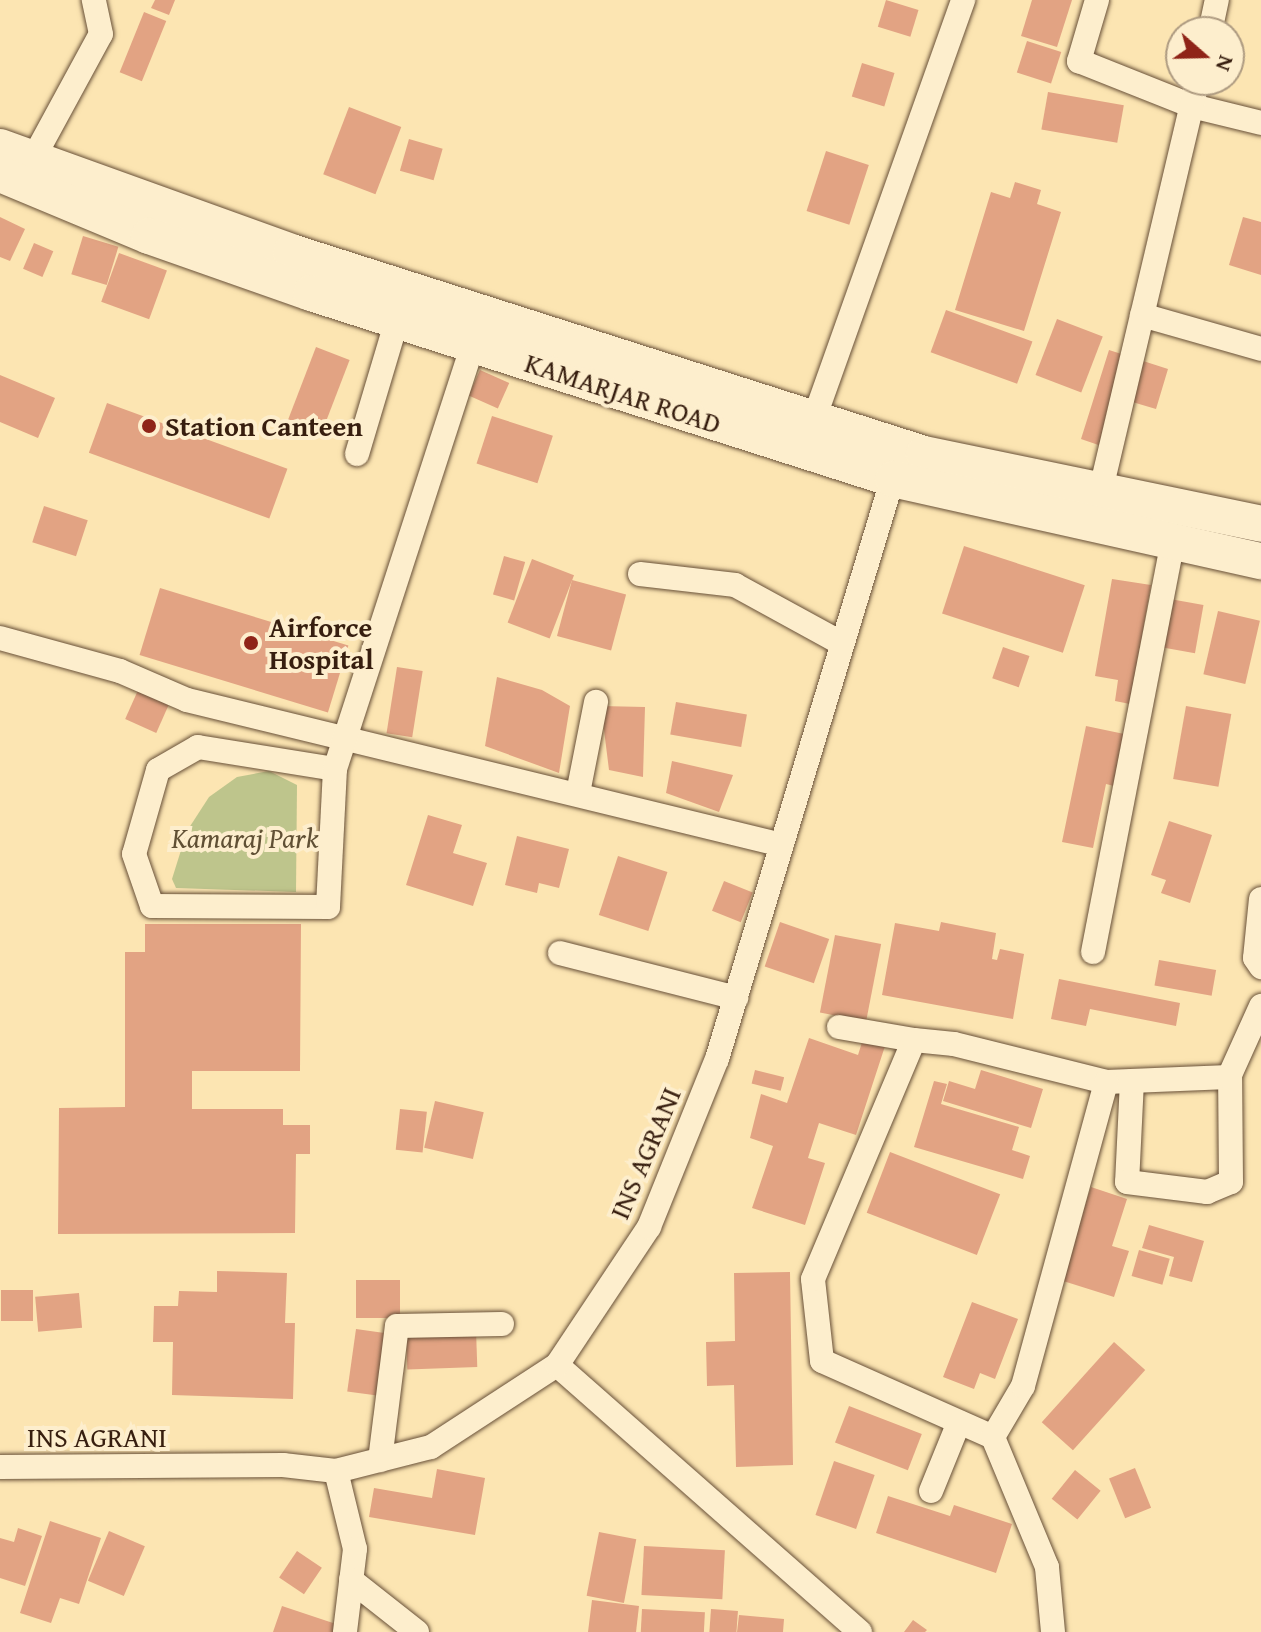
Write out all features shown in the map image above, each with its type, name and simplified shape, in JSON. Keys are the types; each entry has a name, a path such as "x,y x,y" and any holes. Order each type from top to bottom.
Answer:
{"main road":[{"path":"16,153 291,252 814,419 897,463"},
{"name":"KAMARJAR ROAD","path":"0,174 149,236 473,345 897,463 1096,511 1173,542 1261,561"},
{"path":"1096,511 1261,524"}],"street":[{"path":"16,153 101,34 94,0"},
{"path":"814,419 963,0"},
{"path":"1097,0 1079,61 1192,106 1261,123"},
{"path":"1096,511 1194,96"},
{"path":"1142,315 1261,349"},
{"path":"357,454 397,320"},
{"path":"335,769 198,747 158,770 134,854 152,906 328,907 335,769 473,345"},
{"name":"INS AGRANI","path":"0,1467 283,1465 336,1471 431,1447 557,1365 649,1227 717,1059 839,642 897,463"},
{"path":"1093,952 1173,542"},
{"path":"640,574 735,585 839,642"},
{"path":"0,638 120,671 187,700 346,734 782,845"},
{"path":"578,793 596,702"},
{"path":"1261,899 1255,958 1261,967"},
{"path":"560,953 736,998"},
{"path":"1132,1081 1127,1182 1207,1192 1231,1182 1230,1076 1261,1006"},
{"path":"839,1027 954,1044 1106,1082 1230,1076"},
{"path":"914,1040 813,1279 822,1361 993,1437 1047,1567 1053,1632"},
{"path":"993,1437 1023,1386 1106,1082"},
{"path":"380,1460 397,1326 502,1324"},
{"path":"557,1365 860,1632"},
{"path":"931,1491 959,1422"},
{"path":"336,1471 355,1549 345,1632"},
{"path":"351,1580 417,1632"}],"green space":[{"name":"Kamaraj Park","path":"269,771 297,785 296,892 176,888 172,879 187,831 209,797 237,777"}],"building":[{"path":"155,0 175,0 169,15 151,8"},
{"path":"886,0 919,10 910,37 878,27"},
{"path":"1032,0 1072,0 1057,47 1021,36"},
{"path":"144,12 166,21 142,81 120,72"},
{"path":"1027,41 1061,52 1051,84 1017,72"},
{"path":"862,63 895,73 884,106 852,96"},
{"path":"1048,92 1124,105 1117,143 1041,129"},
{"path":"349,107 401,127 375,194 323,174"},
{"path":"409,139 443,149 434,180 400,171"},
{"path":"826,151 869,165 849,225 807,211"},
{"path":"1015,182 1041,190 1037,204 1061,212 1024,331 955,310 991,192 1010,198"},
{"path":"0,217 25,229 10,261 0,257"},
{"path":"1243,217 1261,222 1261,275 1229,265"},
{"path":"83,236 118,247 107,285 71,274"},
{"path":"34,243 53,251 42,277 23,269"},
{"path":"119,253 167,270 149,319 101,302"},
{"path":"946,310 1032,341 1017,384 931,352"},
{"path":"1057,319 1103,337 1081,393 1035,375"},
{"path":"316,347 350,360 320,436 287,424"},
{"path":"1109,350 1168,369 1156,409 1129,401 1113,450 1081,439"},
{"path":"480,370 509,383 498,409 469,396"},
{"path":"0,375 55,398 38,438 0,422"},
{"path":"107,403 287,469 269,518 89,453"},
{"path":"492,416 553,436 537,483 477,464"},
{"path":"44,506 88,520 76,556 32,542"},
{"path":"964,546 1085,585 1063,653 942,614"},
{"path":"504,556 525,562 514,601 493,594"},
{"path":"532,559 574,575 550,639 508,622"},
{"path":"1112,579 1151,585 1130,704 1115,701 1118,680 1095,676"},
{"path":"572,580 626,594 611,651 557,636"},
{"name":"Airforce Hospital","path":"160,588 348,646 328,713 140,655"},
{"path":"1170,599 1203,605 1195,653 1161,647"},
{"path":"1218,611 1260,621 1245,684 1203,674"},
{"path":"1003,647 1029,656 1019,687 992,678"},
{"path":"397,667 423,671 412,737 387,733"},
{"path":"497,677 542,690 570,706 559,773 485,746"},
{"path":"139,688 170,702 156,733 125,719"},
{"path":"676,702 747,715 741,747 670,734"},
{"path":"601,706 645,707 643,777 609,770"},
{"path":"1186,706 1231,714 1218,787 1173,779"},
{"path":"1086,726 1129,735 1118,787 1106,784 1093,848 1062,842"},
{"path":"672,761 733,775 719,812 666,793"},
{"path":"428,815 462,825 453,853 487,863 473,906 406,885"},
{"path":"1169,821 1212,835 1190,903 1161,893 1166,880 1151,875"},
{"path":"517,836 569,849 559,888 539,883 537,893 505,885"},
{"path":"618,856 667,872 648,931 599,915"},
{"path":"724,881 753,893 741,922 712,911"},
{"path":"780,922 829,939 814,983 765,966"},
{"path":"941,922 996,933 992,959 997,960 1000,949 1024,954 1013,1019 882,995 895,923 939,931"},
{"path":"145,924 301,924 300,1071 192,1071 192,1109 283,1109 283,1125 310,1125 310,1154 296,1154 295,1233 58,1234 59,1108 125,1107 125,952 145,952"},
{"path":"835,935 881,944 866,1022 820,1013"},
{"path":"1159,960 1216,970 1212,996 1154,986"},
{"path":"1059,979 1180,1003 1176,1026 1090,1009 1086,1026 1051,1019"},
{"path":"864,1036 886,1043 856,1135 819,1123 808,1158 825,1163 805,1225 752,1208 773,1146 750,1138 761,1094 787,1103 809,1038 858,1055"},
{"path":"755,1070 784,1077 781,1091 752,1084"},
{"path":"981,1070 1043,1089 1031,1128 943,1101 949,1081 975,1089"},
{"path":"934,1081 947,1084 941,1104 1019,1127 1012,1150 1030,1156 1023,1179 914,1147"},
{"path":"435,1101 484,1112 473,1159 424,1148"},
{"path":"400,1109 427,1112 423,1153 396,1150"},
{"path":"890,1152 1000,1194 977,1255 867,1213"},
{"path":"1091,1187 1127,1199 1112,1246 1129,1251 1114,1297 1060,1280"},
{"path":"1149,1225 1204,1241 1192,1282 1169,1276 1174,1257 1142,1248"},
{"path":"1139,1250 1170,1259 1162,1285 1132,1276"},
{"path":"217,1271 287,1273 285,1323 295,1323 293,1399 172,1395 173,1342 153,1342 154,1306 178,1306 179,1291 217,1292"},
{"path":"790,1272 793,1465 736,1467 734,1385 707,1386 706,1342 735,1341 734,1273"},
{"path":"356,1280 400,1280 400,1318 356,1318"},
{"path":"1,1290 33,1290 33,1321 1,1321"},
{"path":"79,1293 82,1328 38,1332 35,1297"},
{"path":"972,1302 1018,1319 995,1379 980,1373 974,1389 943,1377"},
{"path":"356,1329 390,1334 381,1396 347,1391"},
{"path":"476,1330 477,1367 407,1369 406,1332"},
{"path":"1114,1342 1145,1370 1073,1450 1042,1422"},
{"path":"849,1406 922,1434 908,1470 835,1442"},
{"path":"834,1461 875,1475 856,1529 815,1515"},
{"path":"1135,1468 1151,1508 1125,1518 1109,1478"},
{"path":"437,1469 485,1478 475,1535 369,1517 374,1488 432,1498"},
{"path":"1075,1470 1101,1491 1077,1520 1052,1499"},
{"path":"888,1496 950,1516 954,1505 1012,1524 996,1573 876,1533"},
{"path":"50,1521 101,1538 79,1604 60,1598 51,1623 20,1613"},
{"path":"18,1528 42,1536 25,1586 0,1578 0,1538 14,1542"},
{"path":"109,1531 145,1546 124,1596 88,1581"},
{"path":"599,1532 636,1539 624,1603 587,1596"},
{"path":"644,1546 725,1550 722,1599 641,1595"},
{"path":"297,1551 322,1568 304,1594 279,1578"},
{"path":"592,1600 639,1606 636,1632 588,1632"},
{"path":"282,1606 336,1624 334,1632 273,1632"},
{"path":"642,1609 705,1612 704,1632 641,1632"},
{"path":"711,1609 738,1611 736,1632 709,1632"},
{"path":"739,1615 784,1619 783,1632 737,1632"},
{"path":"913,1620 927,1630 904,1632"}],"place":[{"name":"Station Canteen","path":"149,426"},
{"name":"Airforce Hospital","path":"251,643"}]}
